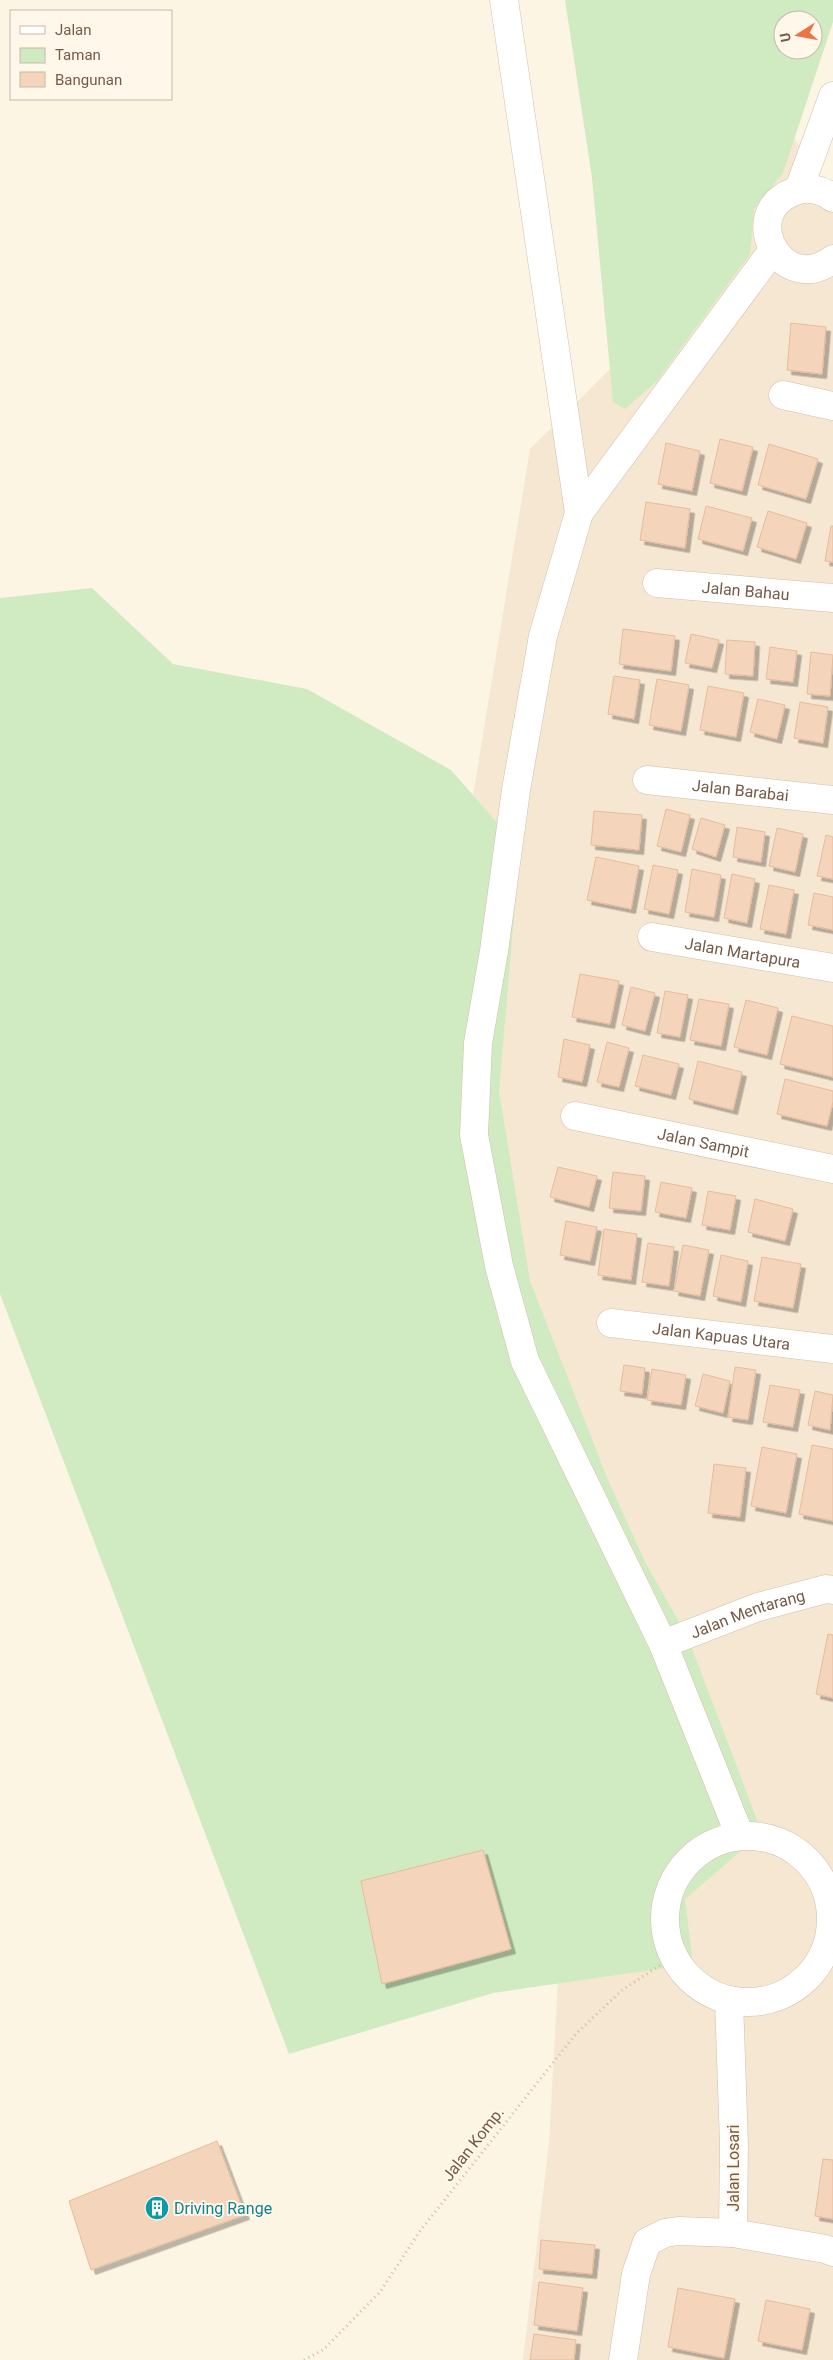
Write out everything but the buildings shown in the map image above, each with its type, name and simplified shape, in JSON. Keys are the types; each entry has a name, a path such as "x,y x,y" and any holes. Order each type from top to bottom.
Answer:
{"street":[{"path":"504,0 579,512"},
{"path":"799,189 833,96"},
{"path":"833,198 817,189 799,189 785,195 774,206 768,220 768,236 773,250 783,261 796,268 811,269 825,265 833,259"},
{"path":"740,1836 663,1644 525,1361 499,1266 474,1135 478,1043 494,951 516,790 543,636 579,512 773,250"},
{"path":"783,396 833,406"},
{"name":"Jalan Bahau","path":"657,583 833,598"},
{"name":"Jalan Barabai","path":"647,780 833,800"},
{"name":"Jalan Martapura","path":"652,937 833,968"},
{"name":"Jalan Sampit","path":"575,1116 833,1169"},
{"name":"Jalan Kapuas Utara","path":"611,1323 833,1349"},
{"name":"Jalan Mentarang","path":"663,1644 758,1607 826,1590 833,1590"},
{"path":"740,1836 759,1836 776,1840 792,1848 807,1860 830,1891 831,1924 828,1956 800,1985 784,1994 757,2002 729,2000 715,1996 691,1980 674,1956 665,1925 669,1893 675,1878 685,1865 710,1845 740,1836"},
{"name":"Jalan Losari","path":"729,2000 734,2144 733,2233 825,2248 833,2252"},
{"path":"623,2360 636,2274 647,2242 665,2233 678,2231 733,2233"}],"path":[{"name":"Jalan Komp.","path":"304,2360 323,2350 380,2292 420,2231 575,2035 621,1991 674,1956"}],"shaded area":[{"path":"774,108 833,196 833,2360 523,2360 549,2143 563,1889 531,1458 467,832 530,449 716,263"}],"green space":[{"path":"565,0 833,0 833,22 823,52 823,10 773,10 773,60 820,60 783,173 754,209 750,254 657,381 625,409 613,402 592,178"},
{"path":"92,588 173,664 307,689 451,770 520,849 499,1091 530,1281 608,1480 645,1562 688,1638 762,1833 685,1899 693,1964 493,1993 289,2054 0,1294 0,598"}],"place":[{"name":"Driving Range","path":"157,2208"}]}
